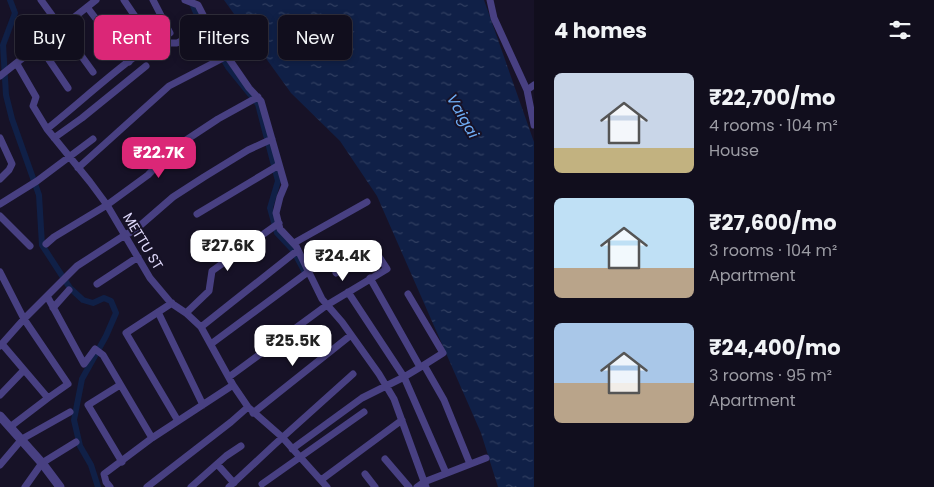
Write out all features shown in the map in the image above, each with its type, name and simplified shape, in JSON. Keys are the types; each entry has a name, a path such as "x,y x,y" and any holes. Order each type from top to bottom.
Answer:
{"street":[{"path":"41,0 52,15"},
{"path":"77,15 96,0"},
{"path":"124,0 134,15"},
{"path":"153,0 161,15"},
{"path":"490,0 494,18 527,90 534,125"},
{"path":"190,2 198,5 201,15"},
{"path":"87,7 129,62"},
{"path":"84,59 93,72"},
{"path":"1,76 22,60"},
{"path":"49,60 68,88"},
{"path":"47,129 132,60"},
{"path":"78,168 169,86 218,60"},
{"path":"226,60 249,88 255,99 261,101 276,167 285,185 276,213 276,224 295,249 326,306 394,399 422,484 486,458"},
{"name":"METTU ST","path":"17,64 36,96 33,106 47,129 106,205 150,278 172,303 201,327 233,385 251,410 282,437 327,487"},
{"path":"54,138 146,66"},
{"path":"527,90 534,85"},
{"path":"46,244 54,237 106,205 148,174 174,148 218,119 255,99"},
{"path":"0,138 12,164 0,179"},
{"path":"0,204 37,181 93,139"},
{"path":"48,398 1,345 76,266 125,234 135,230 173,197 248,150 269,141"},
{"path":"197,214 276,167"},
{"path":"201,327 295,249 367,202"},
{"path":"0,216 30,246"},
{"path":"186,313 209,291 212,271 276,224"},
{"path":"229,377 326,306 387,269 374,249 336,273"},
{"path":"97,284 138,257"},
{"path":"0,272 24,319 68,384 10,427"},
{"path":"210,344 307,273"},
{"path":"370,278 444,400 470,464"},
{"path":"53,308 69,290"},
{"path":"348,292 404,377 446,473"},
{"path":"292,449 362,398 404,377 442,353 408,294"},
{"path":"47,296 84,364 95,349 102,355 152,438"},
{"path":"172,303 126,333 178,422"},
{"path":"158,312 203,405"},
{"path":"147,487 231,422 251,410 349,336"},
{"path":"0,395 24,370"},
{"path":"217,464 231,485 352,374"},
{"path":"120,385 88,405 122,462"},
{"path":"110,487 106,482 104,474 152,438 233,385"},
{"path":"0,465 22,440 70,412"},
{"path":"262,486 364,412"},
{"path":"0,416 42,463 59,487"},
{"path":"321,480 400,421"},
{"path":"24,487 42,463 76,442"},
{"path":"191,487 226,456 241,446"},
{"path":"385,459 409,487"},
{"path":"366,474 375,487"}],"water":[{"name":"Vaigai","path":"224,0 484,0 534,142 534,487 498,487 481,433 377,196 340,141 291,93 267,60 268,15 235,15"}],"waterway":[{"path":"10,0 15,13 3,45 6,95 12,119 39,195 42,245 70,288 83,300 93,303 104,298 111,301 116,313 106,336 82,379 74,420 80,446 91,465 98,487"},
{"path":"191,1 197,15 228,67 258,104 278,181 270,208 277,233 293,250 306,274"}]}
